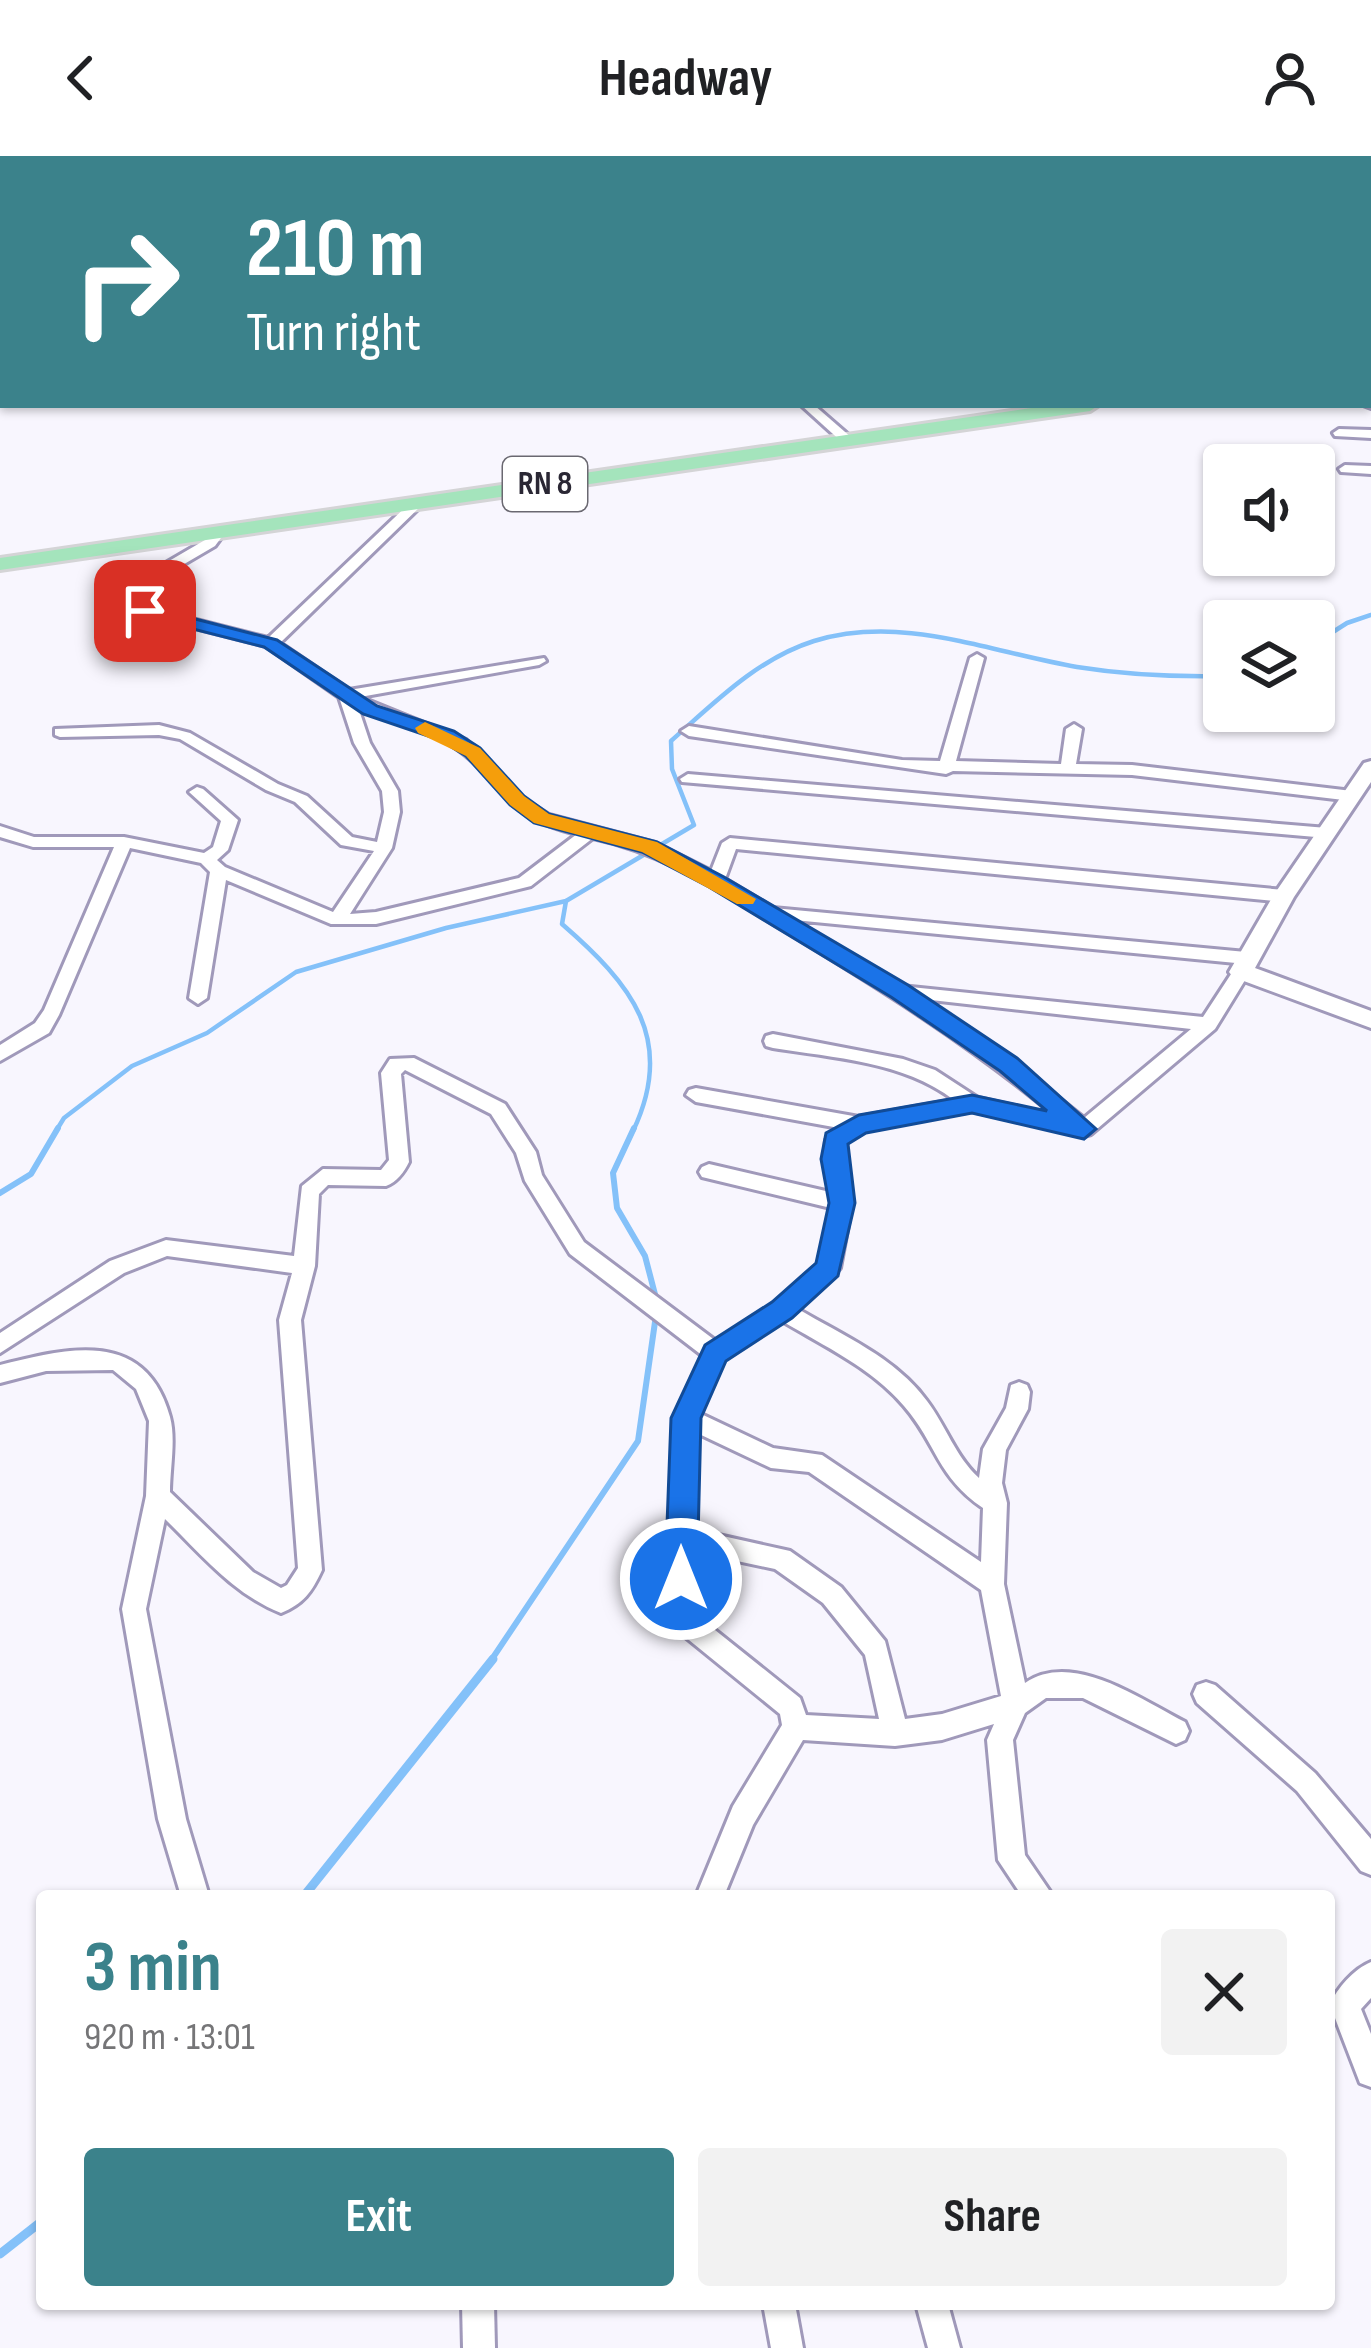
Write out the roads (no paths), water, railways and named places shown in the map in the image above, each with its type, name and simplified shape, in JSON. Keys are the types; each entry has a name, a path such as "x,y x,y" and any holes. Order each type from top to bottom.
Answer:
{"main road":[{"name":"RN 8","path":"0,564 1070,408"}],"street":[{"path":"810,408 848,441"},
{"path":"1339,433 1371,434"},
{"path":"1345,469 1371,470"},
{"path":"271,644 419,502"},
{"path":"219,532 210,542 109,602 271,644 370,710 447,736 473,752 571,850"},
{"path":"946,769 977,658"},
{"path":"346,695 539,661"},
{"path":"337,920 384,848 392,812 390,791 362,743 346,695"},
{"path":"1068,766 1073,729"},
{"path":"60,732 159,730 185,736 301,799 347,841 384,848"},
{"path":"689,730 946,769 1068,766 1352,796"},
{"path":"1084,1129 1208,1024 1284,896 1371,767"},
{"path":"688,778 1327,832"},
{"path":"197,792 230,820 213,865 198,998"},
{"path":"541,818 650,847 716,882 900,991 1008,1064 1084,1129"},
{"path":"0,831 33,842 124,842 213,865 337,920 376,918 525,882 592,831"},
{"path":"0,1054 42,1028 53,1011 124,842"},
{"path":"716,882 730,842 1284,896"},
{"path":"768,913 1244,965 1371,1020"},
{"path":"900,991 1208,1024"},
{"path":"773,1041 914,1066 949,1083 972,1104"},
{"path":"158,1496 244,1580 280,1601 296,1593 310,1570 290,1320 304,1266 309,1191 323,1177 386,1178 399,1162 391,1073 397,1064 407,1063 498,1109 577,1248 715,1353"},
{"path":"695,1095 859,1124 972,1104 1084,1129"},
{"path":"712,1890 743,1816 796,1726 791,1707 682,1619 686,1418 715,1353 782,1310 829,1268 842,1203 834,1159 836,1140 859,1124"},
{"path":"709,1172 842,1203"},
{"path":"0,1344 117,1268 166,1248 304,1266"},
{"path":"782,1310 886,1374 913,1399 942,1455 966,1486 995,1502"},
{"path":"0,1374 46,1362 117,1361 145,1383 160,1421 158,1496 134,1609 172,1819 193,1890"},
{"path":"1019,1392 1017,1409 995,1449 992,1584 1016,1704 1000,1741 1012,1860 1034,1890"},
{"path":"686,1418 771,1458 814,1462 992,1584"},
{"path":"681,1538 782,1559 832,1594 877,1650 895,1733"},
{"path":"796,1726 895,1733 942,1727 1016,1704 1042,1686 1084,1686 1176,1731"},
{"path":"1206,1694 1306,1782 1371,1862"},
{"path":"1371,1976 1345,2005 1371,2072"},
{"path":"478,2310 479,2348"},
{"path":"780,2310 787,2348"},
{"path":"934,2310 944,2348"}],"waterway":[{"path":"1335,631 1371,615"},
{"path":"566,901 694,825 672,769 671,741 737,684 774,659 814,641 847,634 913,633 1096,670 1203,676"},
{"path":"56,1131 64,1118 132,1066 207,1033 296,972 446,928 566,901"},
{"path":"566,901 562,924 626,992 648,1041 650,1068 633,1131"},
{"path":"0,1193 31,1174 58,1128"},
{"path":"634,1128 613,1173 617,1208 645,1256 657,1302"},
{"path":"490,1662 638,1441 656,1315"},
{"path":"309,1890 493,1659"},
{"path":"0,2254 36,2226"}]}
